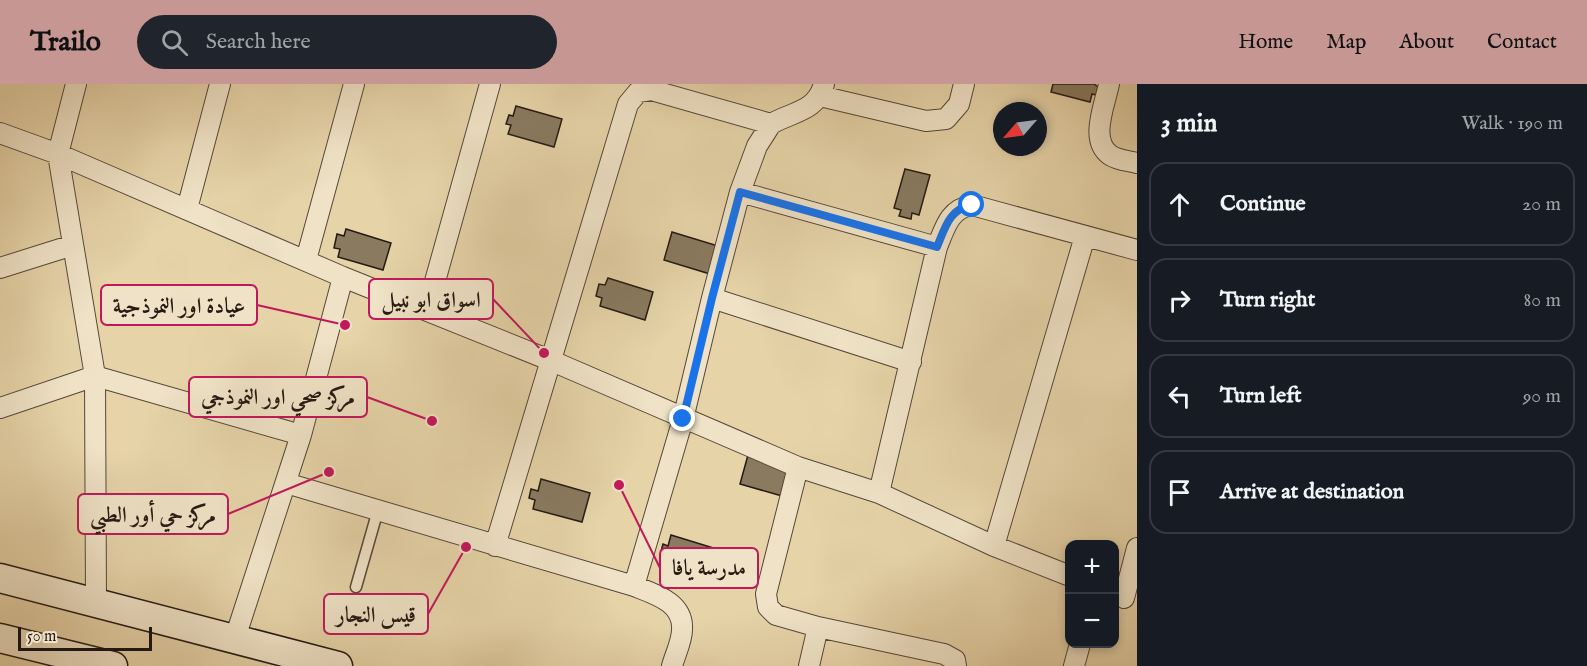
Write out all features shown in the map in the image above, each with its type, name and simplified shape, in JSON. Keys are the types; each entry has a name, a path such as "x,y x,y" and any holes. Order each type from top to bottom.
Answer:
{"street":[{"path":"76,84 58,154 95,376 96,603"},
{"path":"187,209 220,84"},
{"path":"306,260 354,84"},
{"path":"428,310 490,84"},
{"path":"495,546 628,104 638,92 651,90 771,123 804,110 822,90 926,121 946,119 959,104 964,84"},
{"path":"1109,84 1099,131 1101,146 1111,156 1137,163"},
{"path":"634,586 683,419 740,192 757,146 771,123"},
{"path":"0,133 58,154 343,277 552,361 798,467 879,493 994,546 1065,574"},
{"path":"740,192 937,247"},
{"path":"879,493 937,247 950,217 961,207 972,205 1137,250"},
{"path":"994,546 1085,236"},
{"path":"0,268 73,245"},
{"path":"235,638 301,435 343,277"},
{"path":"712,298 911,362"},
{"path":"0,408 95,376 301,435"},
{"path":"798,467 766,594 768,607 776,615 818,627 944,654 955,660 956,666"},
{"path":"286,483 634,586 664,598 676,608 682,629 672,666"},
{"path":"1125,598 1137,548"},
{"path":"0,578 338,666"},
{"path":"809,666 818,627"},
{"path":"0,638 33,657 113,666"},
{"path":"1074,666 1079,648"}],"lane":[{"path":"356,587 378,510"}],"building":[{"path":"1053,84 1094,84 1098,87 1096,95 1092,94 1090,102 1051,92"},
{"path":"516,106 562,119 554,147 508,134 511,125 506,124 509,115 513,116"},
{"path":"905,169 930,175 919,215 912,213 911,219 899,216 901,210 894,208"},
{"path":"346,229 391,243 383,270 338,257 340,249 334,248 337,234 344,236"},
{"path":"672,232 718,246 710,274 664,260"},
{"path":"608,278 653,292 645,320 600,306 602,298 596,296 599,284 605,285"},
{"path":"748,455 797,469 789,498 740,484"},
{"path":"541,479 590,493 582,522 533,509 535,500 529,498 531,489 538,491"},
{"path":"671,535 720,550 711,579 663,565 665,557 660,555 663,544 668,546"}],"place":[{"name":"عيادة اور النموذجية","path":"345,325"},
{"name":"اسواق ابو نبيل","path":"544,353"},
{"name":"مركز صحي اور النموذجي","path":"432,421"},
{"name":"مركز حي أور الطبي","path":"329,472"},
{"name":"مدرسة يافا","path":"619,485"},
{"name":"قيس النجار","path":"466,547"}],"route":[{"path":"683,419 740,192 937,247 950,217 961,207 972,205"}]}
